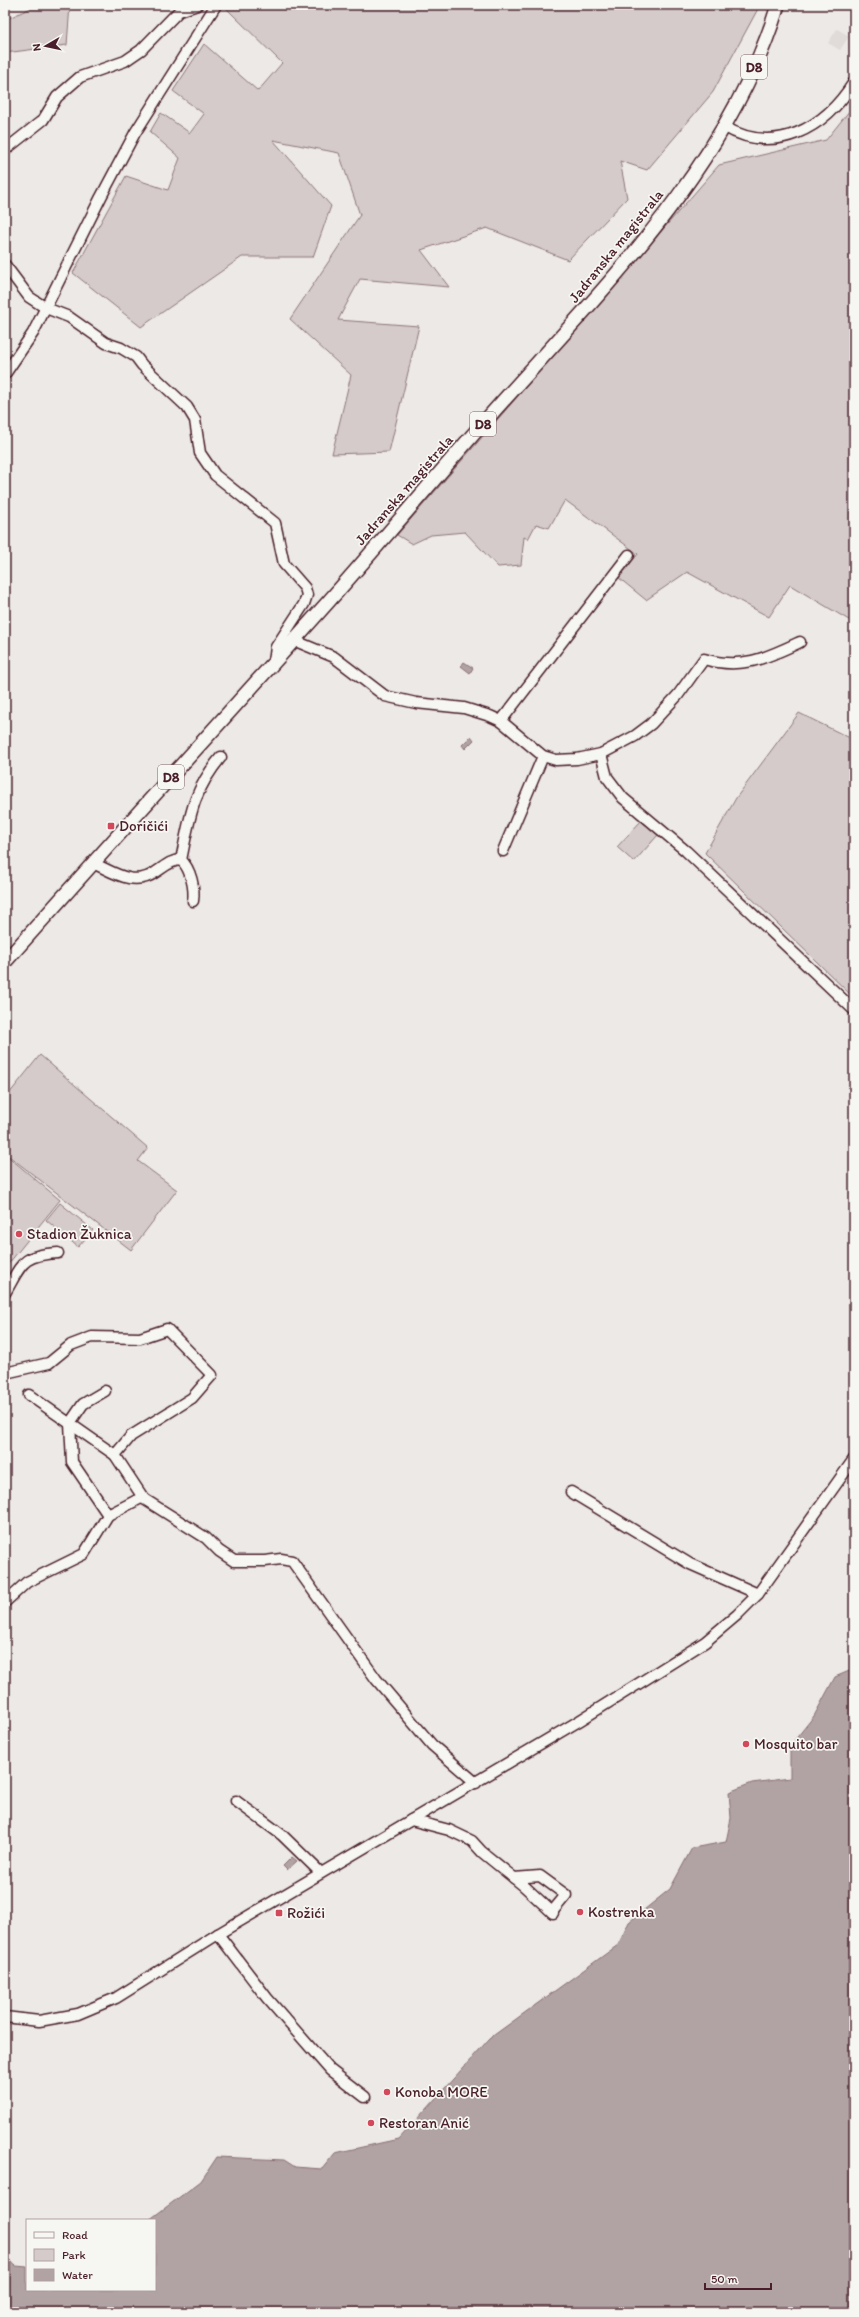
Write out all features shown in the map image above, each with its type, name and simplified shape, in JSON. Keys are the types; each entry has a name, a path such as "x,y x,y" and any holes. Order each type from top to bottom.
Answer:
{"main road":[{"name":"Jadranska magistrala","path":"5,962 274,662 616,275 679,194 723,126 753,68 778,5"}],"street":[{"path":"5,150 42,120 57,97 73,81 80,77 125,61 141,50 179,11 196,5"},
{"path":"5,374 33,333 101,197 135,133 216,5"},
{"path":"723,126 737,134 757,140 777,138 800,132 815,124 829,113 842,100 854,82"},
{"path":"5,264 14,279 29,297 46,308 69,317 106,343 121,348 136,357 142,365 187,407 195,420 200,453 215,475 275,524 278,530 280,553 284,564 305,588 307,595 298,615 276,647 274,662"},
{"path":"501,721 629,554"},
{"path":"293,640 334,657 360,675 385,696 416,703 464,708 501,721 543,756 556,760 577,759 602,754 635,736 651,724 688,684 704,659 731,664 748,663 764,659 800,642"},
{"path":"602,754 607,777 623,798 686,851 854,1010"},
{"path":"193,901 194,887 184,863 181,860 192,804 206,776 221,756"},
{"path":"503,851 543,756"},
{"path":"93,863 122,877 140,879 153,875 171,862 181,860"},
{"path":"5,1293 23,1262 33,1256 58,1253"},
{"path":"5,1373 49,1363 71,1345 92,1337 140,1338 168,1329 212,1375 192,1398 131,1436 116,1455"},
{"path":"105,1391 83,1404 70,1423 72,1462 108,1515"},
{"path":"29,1395 116,1455 143,1497 172,1518 206,1538 219,1551 234,1561 265,1561 281,1559 292,1561 376,1679 432,1746 476,1783"},
{"path":"5,2017 39,2021 78,2014 116,1998 218,1934 579,1721 705,1642 737,1615 758,1594 854,1459"},
{"path":"571,1492 690,1564 758,1594"},
{"path":"5,1602 27,1582 84,1554 108,1515 143,1497"},
{"path":"236,1801 282,1835 321,1873"},
{"path":"411,1820 449,1830 468,1839 552,1912 566,1895 540,1876 514,1878"},
{"path":"218,1934 267,1998 330,2070 365,2097"}],"shaded area":[{"path":"837,29 849,36 840,50 828,43"}],"green space":[{"path":"37,5 70,5 67,45 5,53 5,20"},
{"path":"229,5 760,5 713,92 647,170 620,161 627,198 568,260 487,228 421,250 449,287 360,279 338,320 419,326 389,452 332,454 351,375 290,319 360,215 339,153 273,140 331,206 313,257 242,257 141,327 73,273 126,176 168,190 180,158 150,132 161,113 190,133 204,114 173,91 204,44 258,91 282,63 227,9"},
{"path":"854,105 854,623 790,585 769,617 687,572 646,600 619,578 638,554 565,500 549,528 536,524 528,539 524,537 521,565 498,567 465,532 431,535 412,544 397,535 719,165 826,140"},
{"path":"799,713 854,740 854,998 705,853 736,798"},
{"path":"641,821 658,835 634,862 617,847"},
{"path":"40,1055 148,1148 138,1161 177,1190 131,1250 5,1153 5,1099"},
{"name":"Stadion Žuknica","path":"5,1154 60,1200 5,1268"},
{"path":"60,1203 93,1230 78,1247 46,1220"}],"water":[{"path":"464,662 473,668 470,673 461,666"},
{"path":"471,736 474,740 465,749 462,745"},
{"path":"854,1669 854,2312 5,2312 5,2257 16,2266 26,2267 26,2291 156,2291 156,2219 150,2219 201,2181 217,2157 284,2160 295,2167 322,2169 335,2153 399,2139 490,2038 618,1945 629,1922 670,1889 692,1848 726,1842 731,1818 729,1792 752,1783 790,1778 790,1746 814,1716 835,1677"},
{"path":"292,1857 297,1861 287,1870 283,1866"}],"place":[{"name":"Doričići","path":"111,826"},
{"name":"Stadion Žuknica","path":"19,1234"},
{"name":"Mosquito bar","path":"746,1744"},
{"name":"Kostrenka","path":"580,1912"},
{"name":"Rožići","path":"279,1913"},
{"name":"Konoba MORE","path":"387,2092"},
{"name":"Restoran Anić","path":"371,2123"}]}
